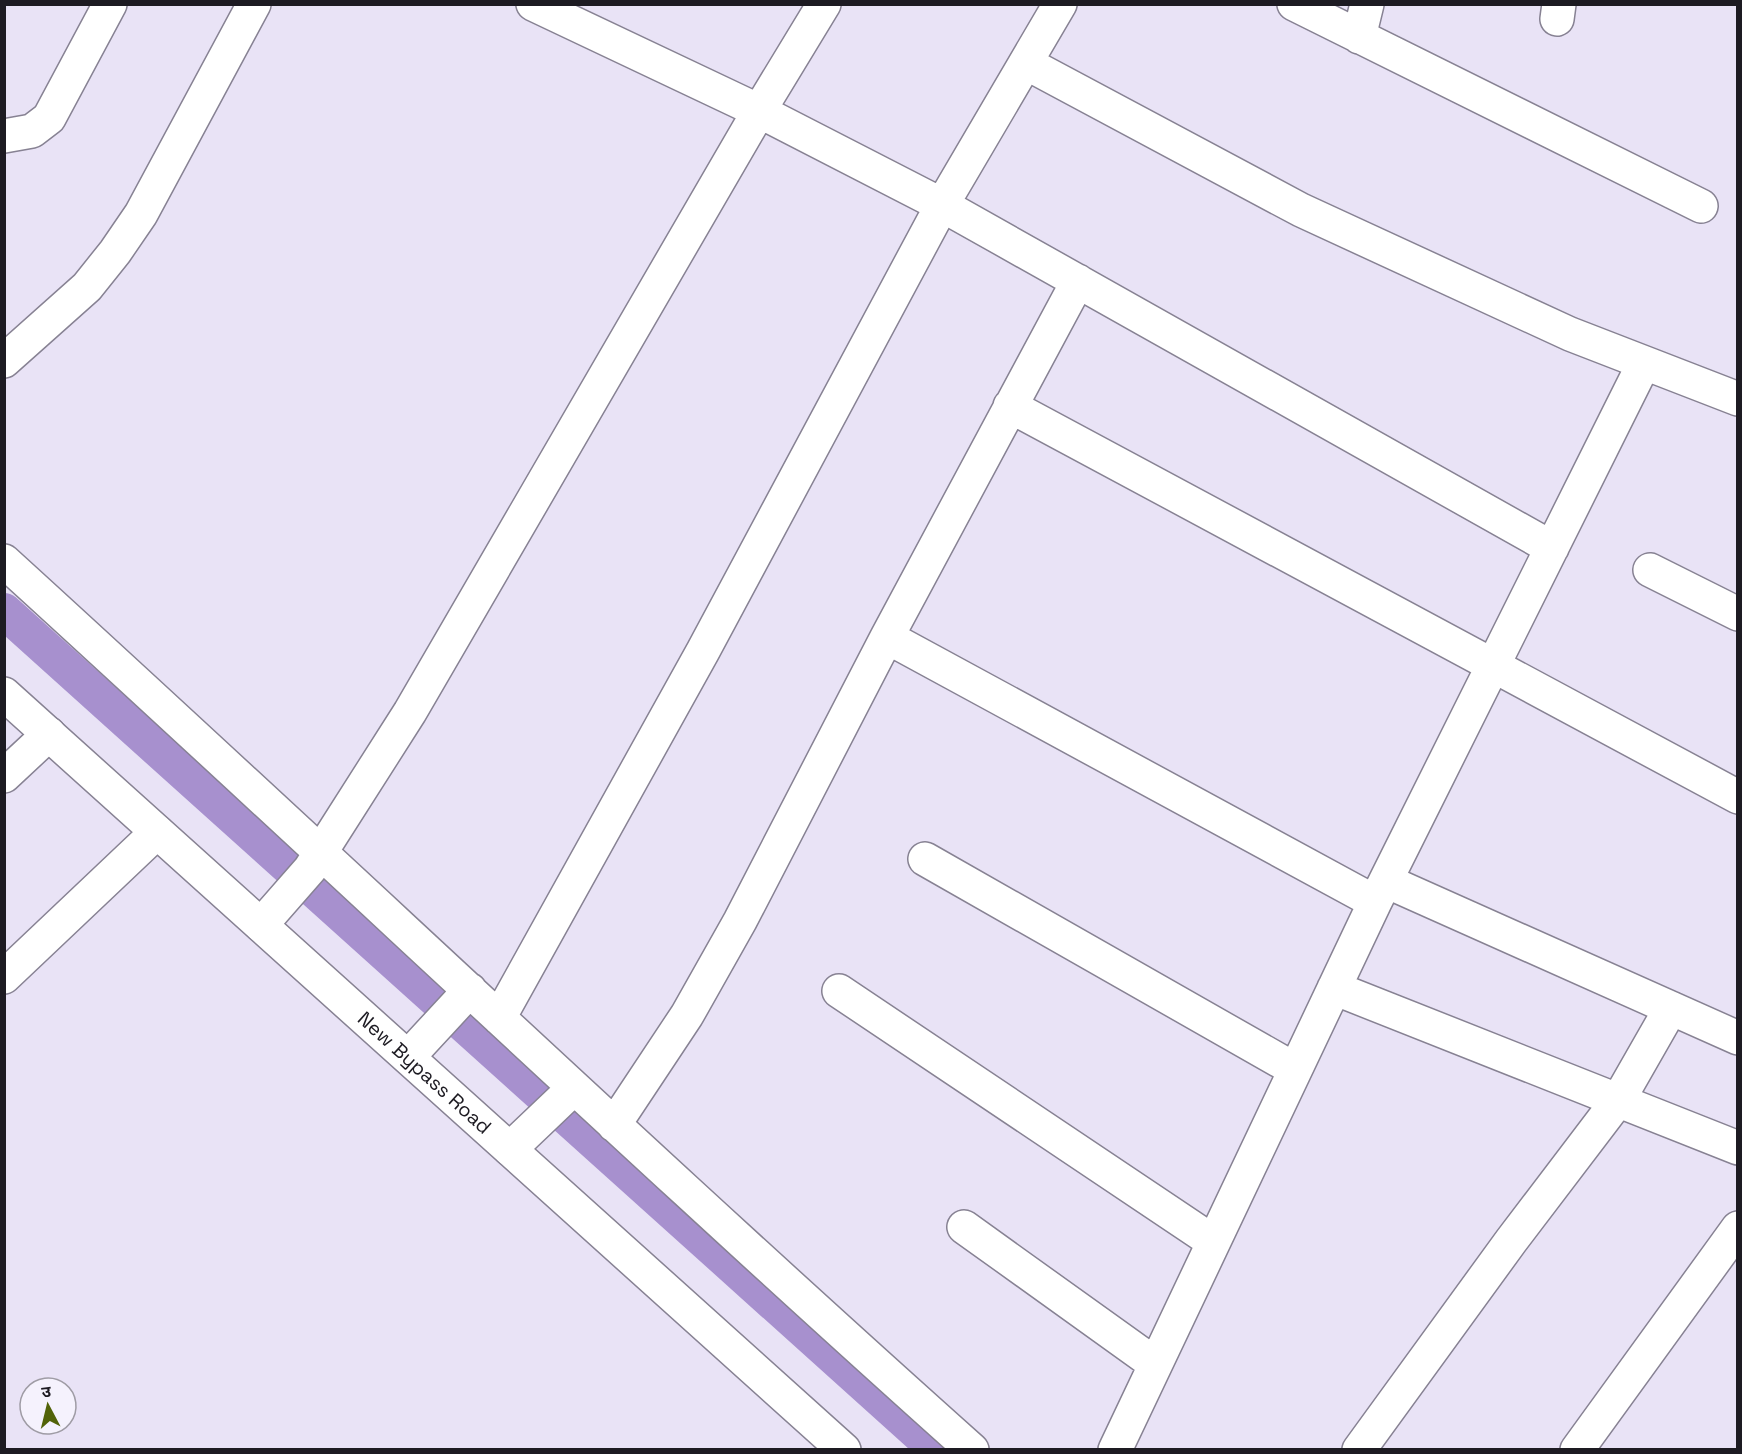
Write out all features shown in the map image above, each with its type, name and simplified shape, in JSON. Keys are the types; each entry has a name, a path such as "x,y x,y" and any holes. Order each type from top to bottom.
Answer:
{"street":[{"path":"4,136 32,131 49,118 110,4"},
{"path":"4,361 87,287 115,252 141,214 254,4"},
{"path":"533,4 759,111 942,205 1552,548"},
{"path":"261,925 316,860 410,712 759,111 824,4"},
{"path":"499,1018 704,651 942,205 1060,4"},
{"path":"1293,4 1701,206"},
{"path":"1359,38 1367,4"},
{"path":"1026,63 1301,210 1570,333 1737,399"},
{"path":"614,1125 699,994 740,921 886,637 1078,281"},
{"path":"1115,1449 1380,891 1644,363"},
{"path":"1010,406 1737,797"},
{"path":"4,561 316,860 454,1008 499,1018 568,1095 614,1125 972,1449"},
{"path":"1650,570 1737,614"},
{"path":"886,637 1380,891 1671,1008 1737,1038"},
{"name":"New Bypass Road","path":"4,694 844,1449"},
{"path":"4,776 49,734"},
{"path":"4,977 157,832"},
{"path":"925,859 1294,1069"},
{"path":"1334,988 1619,1099 1737,1148"},
{"path":"839,992 1212,1241"},
{"path":"408,1057 454,1008"},
{"path":"1359,1449 1511,1241 1619,1099 1671,1008"},
{"path":"510,1149 568,1095"},
{"path":"964,1227 1155,1364"},
{"path":"1577,1449 1737,1228"}],"waterway":[{"path":"4,611 937,1450"}]}
